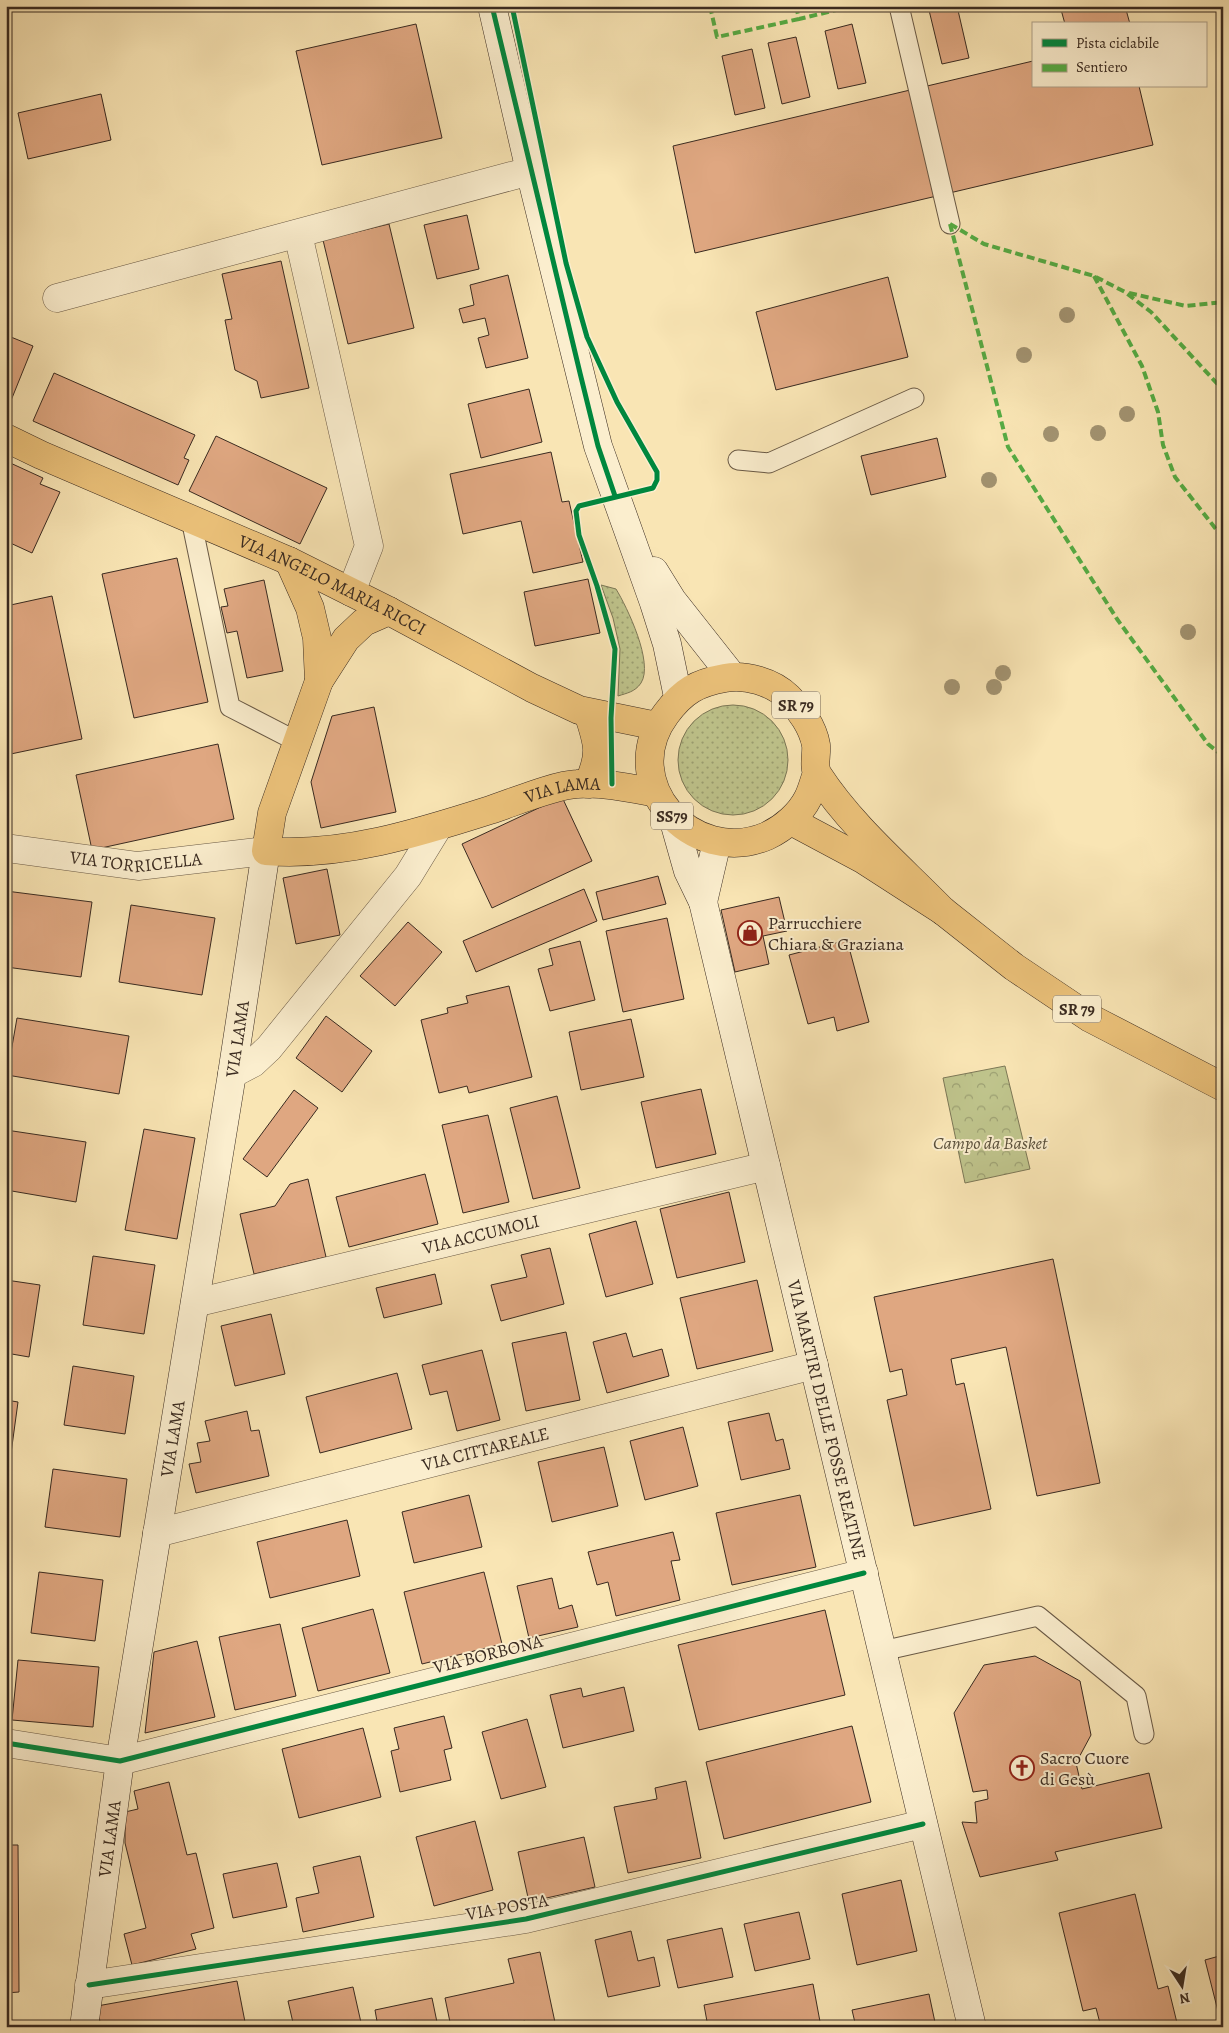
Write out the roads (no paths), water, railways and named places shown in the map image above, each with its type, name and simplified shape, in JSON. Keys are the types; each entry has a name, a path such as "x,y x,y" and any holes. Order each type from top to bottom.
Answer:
{"main road":[{"name":"VIA ANGELO MARIA RICCI","path":"6,438 289,561 390,611 532,688 588,713 657,726"},
{"name":"VIA LAMA","path":"289,561 310,608 318,638 319,681 296,741 272,813 266,851 318,851 361,844 438,827 575,784 612,784 656,793"},
{"path":"319,681 346,639 364,622 390,611"},
{"path":"678,697 703,682 732,676"},
{"name":"SR 79","path":"732,676 760,680 786,695 805,716 816,743 816,773 860,827 943,911"},
{"name":"SS79","path":"678,697 657,726 650,748 650,771 656,793 673,818 693,833 717,842 736,843 756,840 774,832 791,821"},
{"path":"588,713 597,740 597,765 588,784"},
{"path":"791,821 808,799 816,773"},
{"name":"SR 79","path":"791,821 864,860 943,911 1014,967 1090,1018 1223,1087"}],"street":[{"path":"492,6 530,171 598,446 629,529 667,644 678,697"},
{"path":"57,298 530,171"},
{"path":"298,234 370,546 351,592"},
{"path":"629,529 672,600 732,676"},
{"name":"VIA MARTIRI DELLE FOSSE REATINE","path":"673,818 688,871 703,902 972,2027"},
{"path":"232,1074 253,1063 269,1048 408,876 438,827"},
{"name":"VIA MARTIRI DELLE FOSSE REATINE","path":"703,902 717,842"},
{"name":"VIA TORRICELLA","path":"6,848 138,866 266,851"},
{"name":"VIA LAMA","path":"84,2027 120,1761 232,1074 266,851"},
{"name":"VIA ACCUMOLI","path":"195,1303 766,1166"},
{"name":"VIA CITTAREALE","path":"157,1533 814,1365"},
{"name":"VIA BORBONA","path":"120,1761 864,1573"},
{"path":"6,1743 120,1761"},
{"name":"VIA POSTA","path":"89,1986 526,1919 923,1824"}],"lane":[{"path":"899,6 950,224"},
{"path":"738,460 769,463 914,398"},
{"path":"191,519 230,707 296,741"},
{"path":"882,1651 1038,1616 1136,1696 1144,1734"}],"place":[{"name":"Parrucchiere Chiara & Graziana","path":"750,933"},
{"name":"Sacro Cuore di Gesù","path":"1022,1768"}],"park label":[{"name":"Campo da Basket","path":"990,1143"}]}
